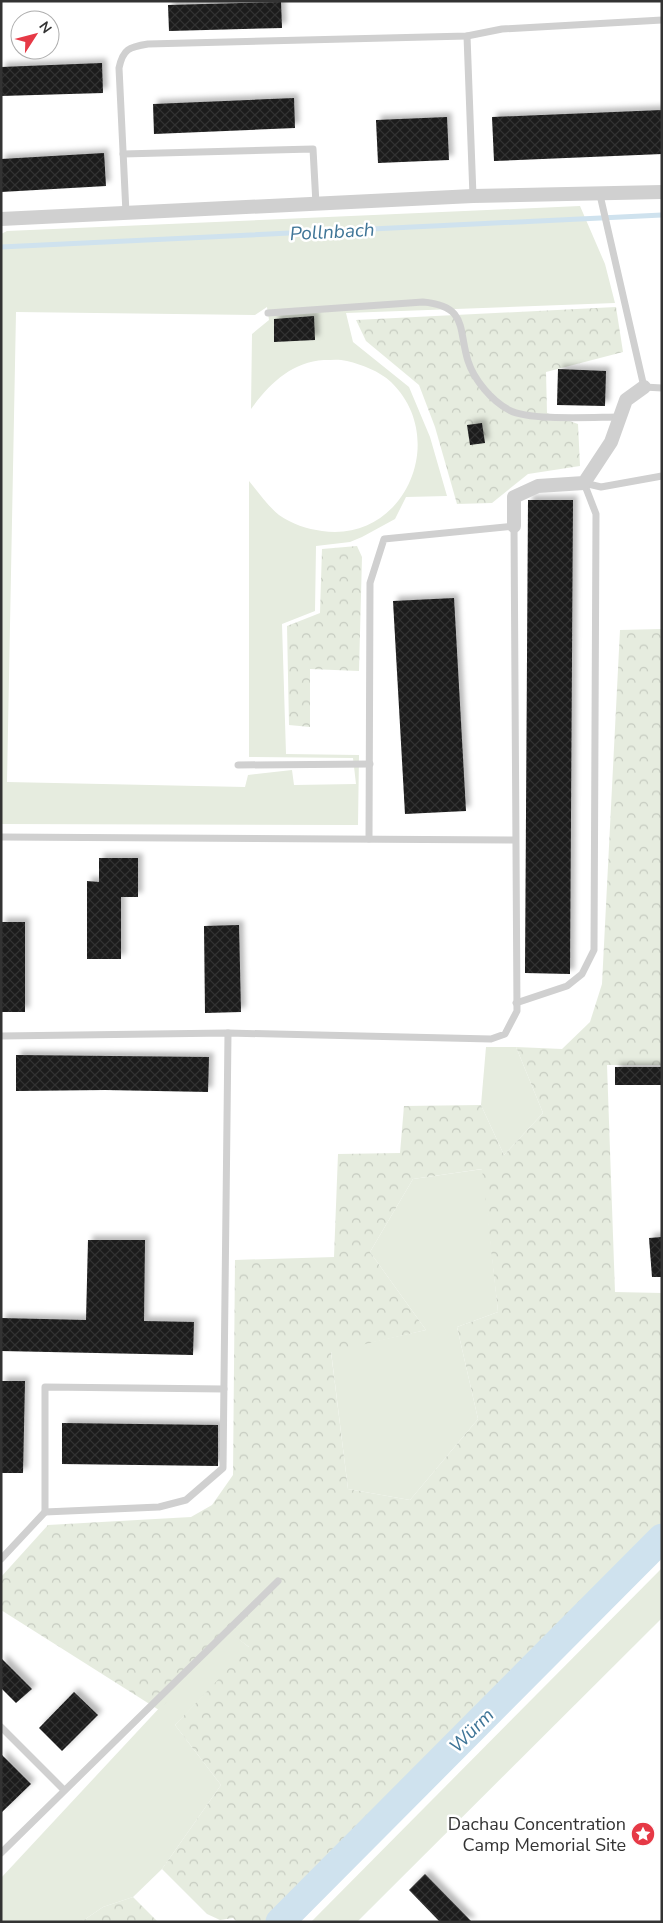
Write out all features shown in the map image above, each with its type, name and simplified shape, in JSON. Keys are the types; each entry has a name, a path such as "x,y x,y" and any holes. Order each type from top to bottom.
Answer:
{"street":[{"path":"1,219 472,196 600,195 662,192"},
{"path":"514,526 514,497 538,486 584,483 611,442 626,400 644,386"}],"lane":[{"path":"126,213 118,68 122,56 132,46 148,44 467,36 502,29 662,20"},
{"path":"467,36 472,196"},
{"path":"123,154 313,149 316,204"},
{"path":"600,195 644,386 662,388"},
{"path":"268,313 423,302 438,303 452,312 460,321 468,360 473,373 498,402 510,411 526,416 620,418"},
{"path":"584,483 601,487 662,476"},
{"path":"516,1003 567,986 582,974 594,950 596,514 584,483"},
{"path":"1,1036 228,1033 491,1039 505,1034 517,1011 514,526 384,539 370,582 369,840"},
{"path":"238,765 370,764"},
{"path":"1,837 515,840"},
{"path":"44,1512 158,1506 186,1500 223,1468 228,1033"},
{"path":"1,1559 44,1512 45,1387 224,1389"},
{"path":"1,1853 278,1581"},
{"path":"1,1727 64,1790"}],"green space":[{"path":"580,206 605,264 615,303 346,313 353,342 409,387 430,437 447,496 406,497 395,519 362,537 350,542 316,546 315,611 282,624 286,754 359,755 358,825 1,824 1,234 7,231","holes":["267,307 269,320 252,334 251,409 274,383 292,370 312,362 344,360 370,369 391,382 408,405 417,431 417,457 409,482 395,504 376,521 351,530 322,531 289,521 279,515 249,481 249,757 353,758 356,784 294,785 292,770 248,775 245,787 7,782 16,312 255,315"]},
{"path":"616,307 623,352 546,372 547,413 578,424 580,466 528,474 492,503 457,504 435,427 419,385 366,341 356,320"},
{"path":"357,546 362,557 359,671 310,669 310,727 289,725 287,626 320,613 322,549"},
{"path":"662,629 662,1065 607,1065 615,1292 662,1293 662,1557 297,1922 237,1922 233,1918 220,1920 207,1914 162,1869 221,1785 175,1725 249,1647 230,1633 159,1710 1,1610 1,1577 48,1525 191,1517 212,1505 233,1475 235,1260 334,1257 338,1154 400,1153 404,1106 481,1105 504,1155 543,1113 516,1047 562,1049 590,1022 602,984 620,630","holes":["482,1169 498,1312 457,1327 478,1419 410,1500 348,1489 331,1352 426,1330 370,1252 413,1179"]},
{"path":"486,1047 516,1047 543,1113 504,1155 481,1105"},
{"path":"483,1169 498,1312 457,1327 478,1419 410,1500 348,1489 331,1351 426,1330 370,1252 413,1179"},
{"path":"662,1568 662,1618 357,1922 311,1922"},
{"path":"230,1632 250,1648 175,1725 221,1785 162,1869 133,1897 103,1907 81,1922 1,1922 1,1878"},
{"path":"133,1897 158,1922 81,1922 103,1907"}],"building":[{"path":"281,2 282,28 169,31 168,5"},
{"path":"102,63 103,93 1,96 1,67"},
{"path":"294,98 295,128 154,134 153,104"},
{"path":"662,110 662,154 494,161 492,117"},
{"path":"447,117 449,160 378,163 376,120"},
{"path":"104,153 106,186 1,192 1,159"},
{"path":"314,316 315,340 274,342 274,319"},
{"path":"558,369 606,371 605,406 557,405"},
{"path":"482,423 485,443 470,445 467,425"},
{"path":"528,500 573,500 570,974 525,973"},
{"path":"454,598 466,811 405,814 393,601"},
{"path":"99,858 138,858 138,897 121,897 121,959 87,959 87,881 99,882"},
{"path":"1,922 25,922 25,1012 1,1012"},
{"path":"239,925 241,1012 205,1013 204,926"},
{"path":"16,1055 209,1057 208,1092 16,1091"},
{"path":"615,1067 662,1067 662,1085 615,1085"},
{"path":"662,1237 662,1277 652,1277 649,1238"},
{"path":"88,1240 145,1240 144,1321 194,1322 193,1355 1,1351 1,1318 86,1320"},
{"path":"1,1381 25,1381 23,1473 1,1473"},
{"path":"62,1423 218,1425 218,1466 62,1464"},
{"path":"1,1658 32,1689 16,1703 1,1688"},
{"path":"74,1692 98,1715 62,1751 39,1728"},
{"path":"1,1754 31,1784 1,1813"},
{"path":"425,1874 472,1922 440,1922 409,1890"}],"waterway":[{"name":"Pollnbach","path":"1,247 662,215"},
{"name":"Würm","path":"280,1922 662,1538"}],"place":[{"name":"Dachau Concentration Camp Memorial Site","path":"643,1834"}]}
